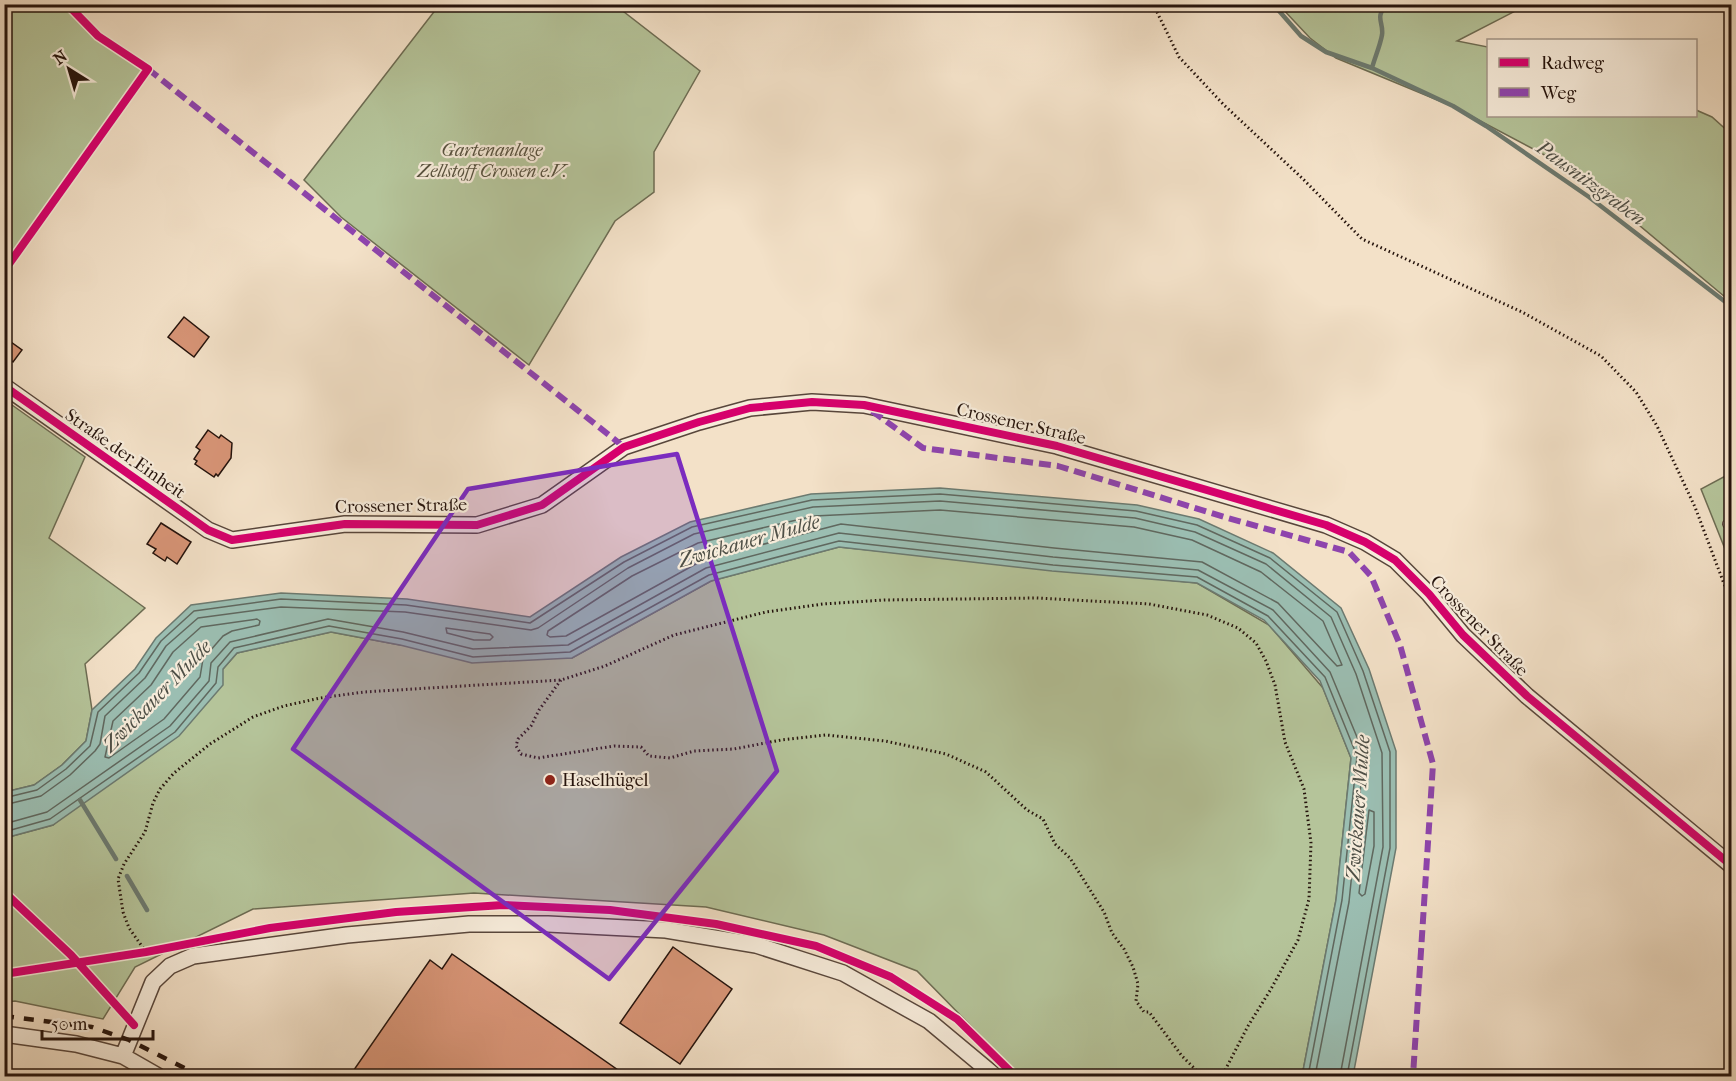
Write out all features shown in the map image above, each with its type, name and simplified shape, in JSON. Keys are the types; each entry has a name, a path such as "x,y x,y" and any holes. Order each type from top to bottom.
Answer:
{"street":[{"name":"Straße der Einheit","path":"4,387 208,530 232,540"},
{"name":"Crossener Straße","path":"232,540 345,524 477,525 542,505 624,447 750,408 812,402 864,405 1057,446 1326,525 1365,542 1395,560 1429,594 1470,642 1527,696 1731,866"},
{"path":"123,1056 153,982 170,966 193,956 358,934 469,924 548,924 666,930 756,945 843,973 929,1021 979,1070 995,1077"},
{"path":"4,1034 76,1044 123,1056 158,1077"}],"path":[{"path":"1153,4 1179,57 1224,105 1302,178 1362,239 1522,312 1601,356 1636,392 1657,426 1695,507 1731,605"},
{"path":"146,952 129,928 121,904 117,879 145,832 153,803 160,789 174,773 210,744 253,717 284,706 320,698 364,693 561,680 605,666 674,635 766,612 823,604 884,600 1036,598 1149,604 1207,615 1239,628 1257,643 1275,685 1285,742 1304,789 1311,843 1310,899 1298,940 1248,1026 1222,1077"},
{"path":"561,680 538,710 531,726 518,739 516,747 521,754 538,759 614,746 641,747 649,756 670,758 694,751 735,749 781,740 826,735 885,741 946,754 986,772 1027,810 1043,819 1055,844 1070,858 1104,912 1112,933 1128,958 1138,984 1136,1001 1144,1012 1149,1012 1182,1056 1202,1077"}],"highlighted area":[{"path":"677,454 777,771 609,979 293,749 468,489"}],"green space":[{"path":"5,4 67,5 98,36 148,69 5,271"},
{"name":"Gartenanlage Zellstoff Crossen e.V.","path":"440,4 615,5 700,71 654,152 654,192 615,221 529,365 341,217 304,180"},
{"path":"1279,5 1527,5 1457,41 1487,47 1487,117 1697,117 1697,110 1712,117 1731,134 1731,302 1573,170 1452,106 1336,58 1310,38"},
{"path":"5,400 85,457 49,538 145,608 85,664 92,710 86,741 62,765 34,785 5,792"},
{"path":"1731,473 1731,564 1701,489"},
{"path":"839,547 1197,583 1269,625 1323,688 1351,758 1336,900 1302,1076 1020,1076 917,971 824,935 706,907 474,893 253,909 135,967 103,1019 15,1001 5,1002 5,838 53,825 223,669 237,653 331,632 400,645 572,658 711,581"}],"water":[{"name":"Zwickauer Mulde","path":"940,488 1137,505 1199,519 1273,553 1341,608 1369,669 1396,751 1396,848 1353,1076 1302,1076 1336,900 1351,758 1320,681 1264,620 1197,583 1052,571 839,547 711,581 572,658 472,663 400,645 331,632 237,653 223,669 223,685 179,736 53,825 5,838 5,792 34,785 62,765 86,741 92,710 135,669 156,638 191,605 281,593 407,599 530,617 621,557 690,522 811,494"}],"building":[{"path":"184,317 209,337 194,357 168,337"},
{"path":"4,337 22,350 13,362 4,355"},
{"path":"208,430 232,443 231,458 218,476 216,474 214,477 195,464 197,461 194,459 200,450 196,447"},
{"path":"161,523 191,542 177,564 167,557 165,561 153,553 156,549 147,544"},
{"path":"673,947 732,989 680,1064 620,1023"},
{"path":"452,954 628,1077 349,1077 430,960 442,969"}],"waterway":[{"name":"Pausnitzgraben","path":"1273,4 1301,36 1326,52 1372,68 1453,106 1486,126 1589,197 1732,307"},
{"path":"1372,68 1382,35 1381,13 1387,4"},
{"path":"80,800 116,859"},
{"path":"127,876 147,910"}],"railway":[{"path":"4,1016 92,1027 129,1040 200,1076"}],"marked path":[{"path":"148,69 624,447"},
{"path":"872,411 923,448 1058,466 1349,552 1371,576 1400,645 1433,764 1413,1076"}],"cycle path":[{"path":"4,271 148,69 98,36 67,4"},
{"path":"4,386 208,530 232,540 345,524 477,525 542,505 624,447 750,408 812,402 864,405 1057,446 1326,525 1365,542 1395,560 1429,594 1463,635 1527,696 1732,866"},
{"path":"4,892 71,955 134,1025"},
{"path":"4,974 146,952 270,928 396,912 503,905 610,910 716,924 816,946 891,977 957,1019 1015,1076"}],"place":[{"name":"Haselhügel","path":"550,780"}]}
